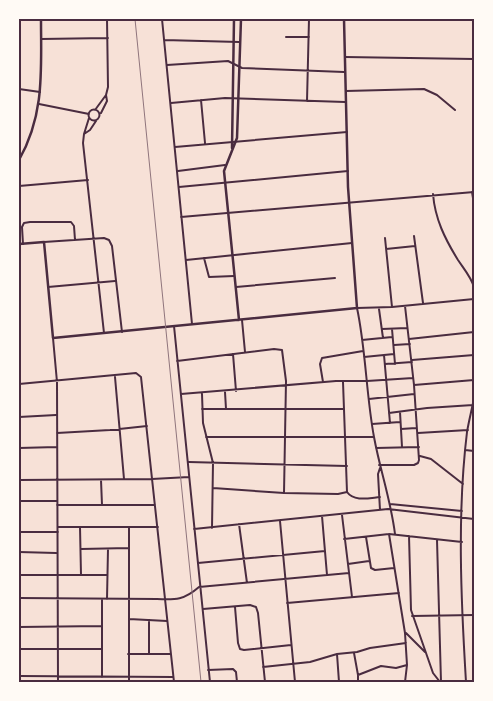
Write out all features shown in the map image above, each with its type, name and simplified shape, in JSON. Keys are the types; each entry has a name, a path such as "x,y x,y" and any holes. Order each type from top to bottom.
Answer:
{"street":[{"path":"19,160 31,135 39,104 41,19"},
{"path":"84,134 90,130 100,115 106,101 108,73 107,19"},
{"path":"162,19 192,324"},
{"path":"232,150 234,19"},
{"path":"241,19 236,141 225,165 224,172 234,276 245,352"},
{"path":"307,101 310,19"},
{"path":"344,19 349,202 357,308 374,437 392,509 395,534"},
{"path":"286,37 309,37"},
{"path":"41,38 108,38"},
{"path":"164,40 240,42"},
{"path":"345,56 474,59"},
{"path":"167,64 225,61 232,62 239,68 345,72"},
{"path":"19,89 40,92"},
{"path":"346,91 424,89 437,95 455,110"},
{"path":"89,114 95,110 106,95"},
{"path":"170,102 232,99 346,102"},
{"path":"201,100 205,143"},
{"path":"39,104 89,114"},
{"path":"95,110 100,115"},
{"path":"89,114 84,134 84,143 104,333"},
{"path":"89,118 96,121"},
{"path":"175,147 347,132"},
{"path":"178,171 225,165"},
{"path":"179,187 348,171"},
{"path":"19,186 88,180"},
{"path":"181,217 473,192 474,204"},
{"path":"433,194 439,226 453,253 469,275 474,287"},
{"path":"23,244 22,227 24,223 30,222 71,222 74,226 75,240"},
{"path":"414,236 423,304"},
{"path":"19,244 104,238 110,242 122,332"},
{"path":"385,238 392,307"},
{"path":"44,242 57,382 58,682"},
{"path":"186,260 352,244"},
{"path":"386,250 415,246"},
{"path":"204,258 209,278 234,276"},
{"path":"236,288 335,278"},
{"path":"48,288 115,281"},
{"path":"53,338 357,308 379,308 474,299"},
{"path":"380,467 414,465 418,463 420,456 405,306"},
{"path":"379,308 382,338"},
{"path":"174,326 210,682"},
{"path":"382,329 408,328"},
{"path":"392,329 395,364"},
{"path":"409,339 474,332"},
{"path":"362,340 392,337"},
{"path":"394,346 410,344"},
{"path":"177,361 245,352 282,350 286,386 284,493"},
{"path":"323,382 320,364 322,358 363,352"},
{"path":"233,354 236,390"},
{"path":"364,357 394,354"},
{"path":"384,355 390,423"},
{"path":"385,364 474,355"},
{"path":"19,384 57,382 136,373 141,377 174,682"},
{"path":"115,376 124,480"},
{"path":"180,394 323,382 367,382 413,378"},
{"path":"414,384 474,380"},
{"path":"343,381 348,492 355,498 380,497"},
{"path":"225,391 226,409"},
{"path":"202,393 206,437 213,463 212,528"},
{"path":"369,398 414,394"},
{"path":"466,682 462,511 465,450 474,398"},
{"path":"389,413 473,405"},
{"path":"202,409 344,409"},
{"path":"400,412 402,447"},
{"path":"19,417 56,415"},
{"path":"372,424 401,422"},
{"path":"57,433 147,426"},
{"path":"401,430 418,428"},
{"path":"418,433 468,430"},
{"path":"206,437 374,437"},
{"path":"376,448 419,446"},
{"path":"19,448 57,447"},
{"path":"465,450 474,451"},
{"path":"420,456 429,458 464,484"},
{"path":"188,462 347,466"},
{"path":"380,467 378,474 380,510"},
{"path":"19,480 152,480 189,477"},
{"path":"101,480 102,505"},
{"path":"212,488 284,493 338,494 348,492"},
{"path":"19,501 58,501"},
{"path":"390,504 462,511"},
{"path":"57,505 155,505"},
{"path":"194,529 392,509 474,519"},
{"path":"342,514 352,597"},
{"path":"322,516 327,575"},
{"path":"280,521 295,682"},
{"path":"239,524 247,583"},
{"path":"80,526 81,575"},
{"path":"129,526 129,682"},
{"path":"57,527 158,527"},
{"path":"19,532 58,532"},
{"path":"389,534 406,633 405,682"},
{"path":"344,539 395,534 462,542"},
{"path":"409,536 412,616 433,673 441,682"},
{"path":"366,537 371,568 375,570 394,568"},
{"path":"438,540 441,682"},
{"path":"80,549 128,548"},
{"path":"107,599 108,549"},
{"path":"198,563 325,551"},
{"path":"19,552 57,553"},
{"path":"348,564 369,561"},
{"path":"19,598 174,600 187,596 200,587 349,573"},
{"path":"19,574 107,575"},
{"path":"287,604 399,593"},
{"path":"102,599 102,676"},
{"path":"202,609 253,605 257,609 265,682"},
{"path":"235,606 239,647 244,650 291,645"},
{"path":"412,616 474,615"},
{"path":"128,619 167,621"},
{"path":"149,620 149,654"},
{"path":"19,627 102,626"},
{"path":"406,633 427,654"},
{"path":"263,667 317,661 337,654 406,644"},
{"path":"19,649 102,649"},
{"path":"354,652 358,682"},
{"path":"128,654 170,654"},
{"path":"337,654 339,682"},
{"path":"358,675 381,666 396,668 406,665"},
{"path":"208,670 234,668 237,682"},
{"path":"19,676 173,677"}],"railway":[{"path":"135,19 201,682"}]}
